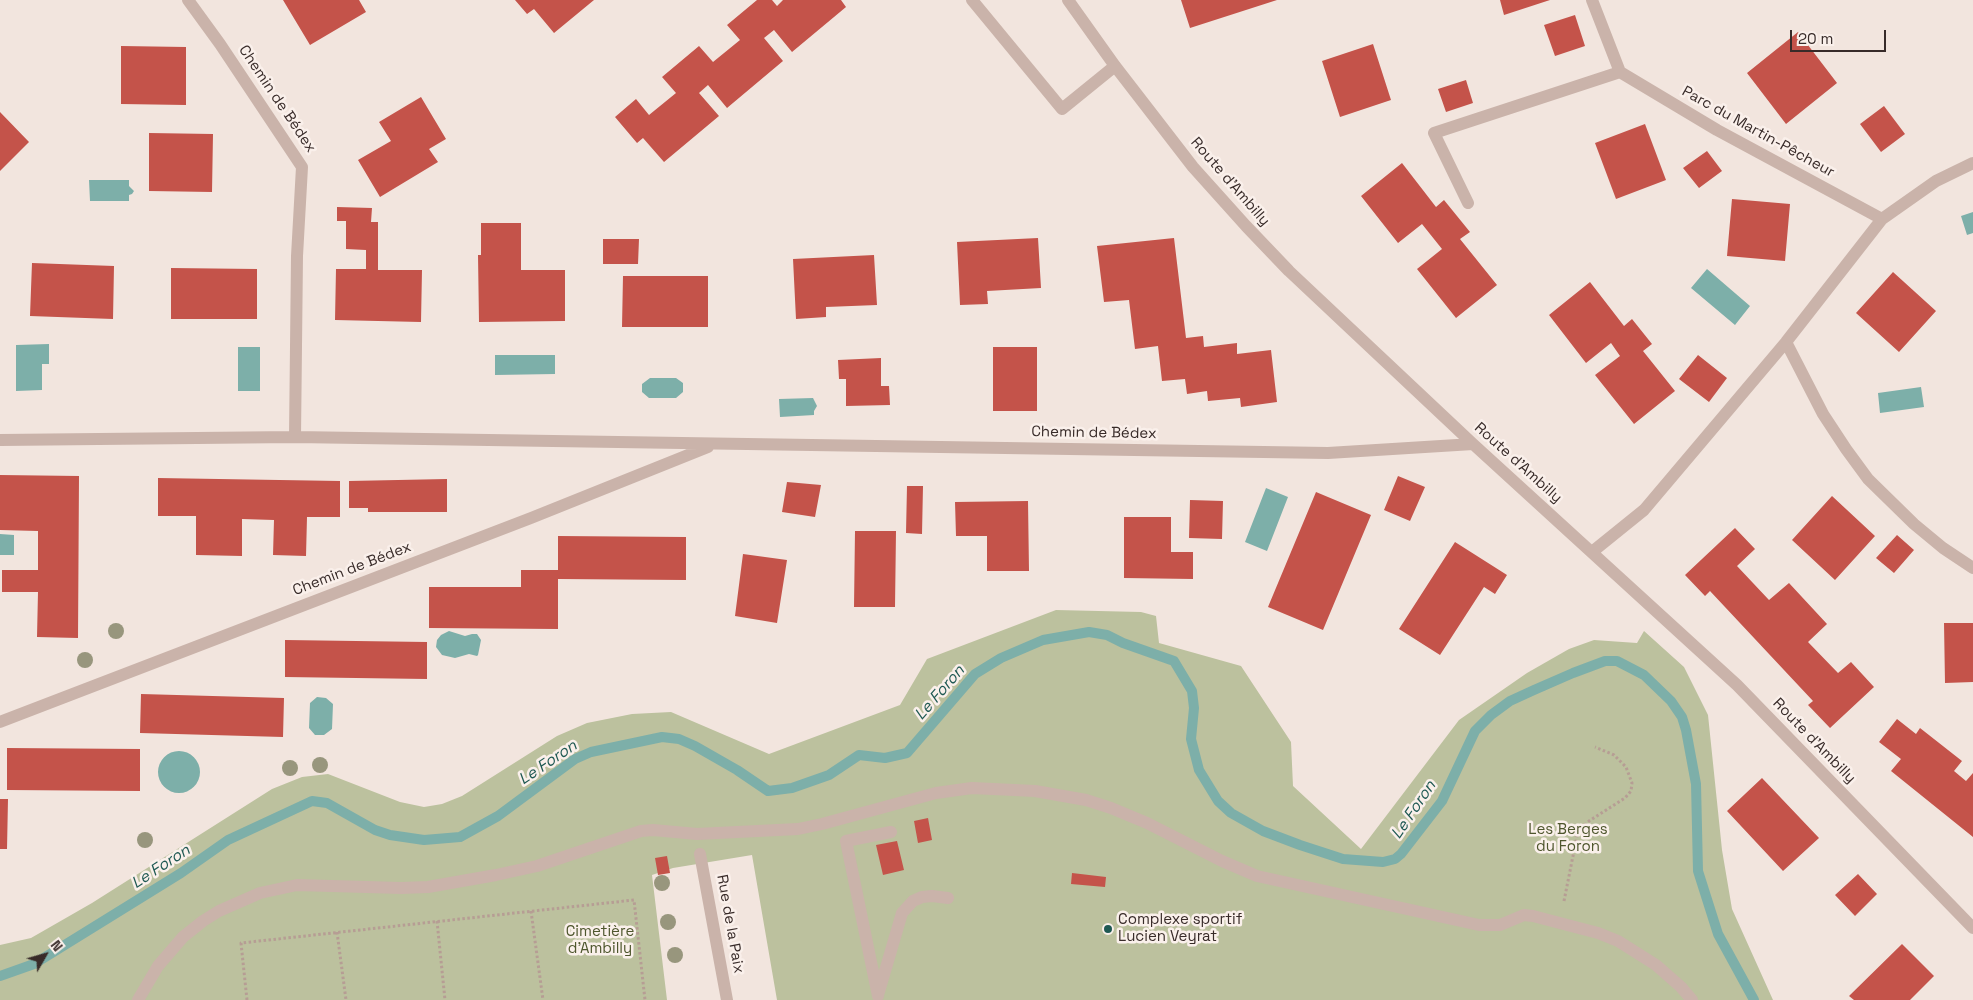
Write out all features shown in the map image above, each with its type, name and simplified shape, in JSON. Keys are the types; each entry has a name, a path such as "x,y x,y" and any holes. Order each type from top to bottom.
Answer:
{"street":[{"name":"Chemin de Bédex","path":"188,0 220,44 302,167 297,256 295,437"},
{"path":"972,0 1062,109 1115,66"},
{"name":"Route d'Ambilly","path":"1068,0 1115,66 1194,167 1246,226 1296,278 1473,444 1737,685 1973,928"},
{"path":"1468,203 1434,133 1620,72 1592,0"},
{"name":"Parc du Martin-Pêcheur","path":"1620,72 1717,130 1882,219"},
{"path":"1592,552 1644,510 1786,342 1882,219 1936,181 1973,163"},
{"path":"1786,342 1822,414 1868,479 1914,524 1943,548 1973,568"},
{"name":"Chemin de Bédex","path":"0,440 295,437 1328,453 1473,444"},
{"name":"Chemin de Bédex","path":"0,722 512,525 715,444"},
{"path":"138,1000 158,966 169,952 196,926 227,906 277,888 308,884 401,888 428,887 496,876 536,866 641,831 653,830 697,834 798,829 936,793 972,788 1036,791 1086,800 1147,823 1222,861 1258,876 1479,925 1500,925 1515,918 1533,916 1598,933 1618,941 1656,965 1681,987 1692,1000"},
{"path":"877,998 846,841 892,832"},
{"name":"Rue de la Paix","path":"700,854 727,1000"},
{"path":"877,998 899,920 906,908 922,897 948,898"}],"path":[{"path":"1566,892 1576,836 1580,828 1626,798 1632,791 1632,783 1626,767 1614,755 1596,747"},
{"path":"247,1000 241,943 634,900 645,1000"},
{"path":"531,911 543,1000"},
{"path":"437,922 445,1000"},
{"path":"337,932 346,1000"}],"green space":[{"path":"1056,610 1141,612 1156,616 1159,643 1241,666 1291,742 1293,786 1361,849 1459,720 1527,673 1569,649 1594,640 1637,643 1644,631 1684,667 1708,715 1722,850 1732,909 1773,1000 777,1000 752,855 673,868 652,875 667,1000 0,1000 0,945 31,938 92,903 272,789 302,777 328,774 400,802 424,807 442,804 462,796 557,736 587,723 632,714 671,712 769,754 900,705 927,659"}],"water":[{"path":"89,180 129,180 129,186 134,191 129,195 129,201 90,201"},
{"path":"1973,212 1973,233 1967,235 1961,216"},
{"path":"1707,269 1750,306 1735,325 1691,288"},
{"path":"49,344 49,364 42,364 42,390 16,391 16,345"},
{"path":"238,347 260,347 260,391 238,391"},
{"path":"495,355 555,355 555,374 495,375"},
{"path":"650,378 676,378 683,383 683,392 676,398 649,398 642,392 642,384"},
{"path":"1921,387 1924,407 1880,413 1878,393"},
{"path":"813,398 817,406 814,415 780,417 779,399"},
{"path":"1266,488 1288,497 1267,551 1245,542"},
{"path":"0,534 14,535 14,555 0,555"},
{"path":"449,631 465,636 477,634 481,640 478,655 469,654 455,658 442,655 436,647 437,640 441,635"},
{"path":"317,697 326,698 333,704 332,729 324,735 315,735 309,728 310,703"},
{"path":"183,751 191,754 197,760 200,772 197,784 191,790 175,793 167,790 161,784 158,768 161,760 167,754"}],"building":[{"path":"283,0 359,0 366,12 310,45"},
{"path":"515,0 594,0 554,33 534,9 527,14"},
{"path":"757,0 772,0 777,6 783,0 841,0 846,7 792,52 774,30 764,38 783,61 727,108 708,85 699,93 719,116 664,162 643,138 637,143 615,117 636,99 649,115 676,93 662,77 699,46 713,62 740,40 727,25"},
{"path":"1181,0 1277,0 1190,28"},
{"path":"1500,0 1550,0 1504,15"},
{"path":"1575,15 1585,46 1555,56 1544,25"},
{"path":"1798,32 1837,83 1786,124 1747,73"},
{"path":"1373,44 1391,100 1340,117 1322,61"},
{"path":"121,46 186,47 186,105 121,104"},
{"path":"1466,80 1473,103 1446,112 1438,89"},
{"path":"421,97 446,139 429,149 438,162 380,197 358,160 391,141 379,122"},
{"path":"1884,106 1905,134 1881,152 1860,124"},
{"path":"0,112 29,142 0,171"},
{"path":"1645,124 1666,180 1616,199 1595,143"},
{"path":"149,133 213,134 212,192 149,191"},
{"path":"1707,151 1722,171 1699,188 1683,168"},
{"path":"1402,163 1436,207 1444,200 1470,232 1460,239 1497,285 1456,318 1417,269 1442,249 1422,224 1398,243 1361,196"},
{"path":"1732,199 1790,204 1785,261 1727,256"},
{"path":"337,207 372,208 371,222 378,222 378,270 422,270 421,322 335,320 336,269 366,269 366,250 346,249 346,221 337,221"},
{"path":"481,223 521,223 521,270 565,270 565,321 479,322 478,255 481,255"},
{"path":"1038,238 1041,288 987,291 988,304 960,305 957,242"},
{"path":"1174,238 1186,338 1203,336 1204,347 1237,343 1237,354 1271,350 1277,402 1241,407 1240,398 1208,401 1207,391 1187,394 1185,379 1162,381 1158,346 1135,349 1129,300 1104,302 1097,246"},
{"path":"603,239 639,239 638,264 603,264"},
{"path":"874,255 877,305 826,307 826,317 796,319 793,259"},
{"path":"32,263 114,266 113,319 30,316"},
{"path":"171,268 257,269 257,319 171,319"},
{"path":"1893,272 1936,311 1899,352 1856,313"},
{"path":"623,276 708,276 708,327 622,327"},
{"path":"1590,282 1624,326 1632,319 1652,344 1643,351 1675,391 1634,424 1595,375 1620,356 1611,343 1586,363 1549,315"},
{"path":"993,347 1037,347 1037,411 993,411"},
{"path":"1698,355 1727,378 1709,402 1679,379"},
{"path":"881,358 881,386 889,386 890,405 846,406 846,379 839,379 838,360"},
{"path":"0,475 79,476 78,638 37,637 38,592 2,592 2,570 38,570 38,531 0,530"},
{"path":"1398,476 1425,487 1410,521 1384,510"},
{"path":"158,478 340,481 340,517 307,517 306,556 273,555 274,520 242,519 242,556 196,555 196,516 158,516"},
{"path":"447,479 447,512 368,512 368,508 349,508 349,481"},
{"path":"787,482 821,485 815,517 782,512"},
{"path":"907,486 923,486 922,534 906,533"},
{"path":"1316,492 1371,515 1323,630 1268,607"},
{"path":"1832,496 1875,536 1835,580 1792,540"},
{"path":"1190,500 1223,501 1222,539 1189,538"},
{"path":"1028,501 1029,571 987,571 987,536 956,536 955,502"},
{"path":"1124,517 1171,517 1171,552 1193,552 1193,579 1124,578"},
{"path":"1735,528 1755,549 1737,566 1769,600 1789,583 1827,624 1808,642 1838,673 1851,662 1874,687 1830,728 1808,705 1813,701 1710,591 1705,596 1685,575"},
{"path":"855,531 896,531 895,607 854,607"},
{"path":"1897,535 1914,550 1894,573 1876,558"},
{"path":"558,536 686,537 686,580 558,579 558,629 429,628 429,587 521,587 521,570 558,570"},
{"path":"1455,542 1507,575 1495,594 1484,587 1440,655 1399,629"},
{"path":"743,554 787,560 777,623 735,616"},
{"path":"1944,623 1973,623 1973,682 1945,683"},
{"path":"285,640 427,642 427,679 285,677"},
{"path":"141,694 284,698 283,737 140,733"},
{"path":"1897,719 1916,734 1920,728 1962,761 1954,771 1966,781 1973,773 1973,837 1891,771 1901,759 1879,742"},
{"path":"7,748 140,749 140,791 7,790"},
{"path":"1762,778 1819,838 1783,871 1727,811"},
{"path":"0,799 8,799 7,849 0,849"},
{"path":"928,818 932,840 918,843 914,821"},
{"path":"897,841 904,870 883,875 876,845"},
{"path":"667,856 670,873 658,875 655,858"},
{"path":"1072,873 1106,877 1105,887 1071,884"},
{"path":"1858,874 1877,894 1855,916 1835,895"},
{"path":"1902,944 1934,976 1910,1000 1854,1000 1849,996"}],"waterway":[{"name":"Le Foron","path":"0,976 34,964 181,873 228,840 312,801 327,803 375,830 390,835 424,840 460,837 498,816 575,759 591,752 662,737 679,739 695,746 737,770 768,791 792,788 829,775 859,755 885,758 907,753 975,674 1001,658 1043,640 1089,632 1107,635 1123,643 1174,661 1192,691 1194,708 1191,739 1199,770 1218,801 1231,813 1263,831 1343,859 1383,862 1395,859 1401,854 1442,801 1475,731 1491,715 1510,701 1605,661 1617,661 1644,675 1671,701 1682,717 1696,784 1698,871 1718,934 1754,1000"}],"place":[{"name":"Complexe sportif Lucien Veyrat","path":"1108,929"}],"park label":[{"name":"Les Berges du Foron","path":"1568,838"},
{"name":"Cimetière d'Ambilly","path":"600,940"}]}
